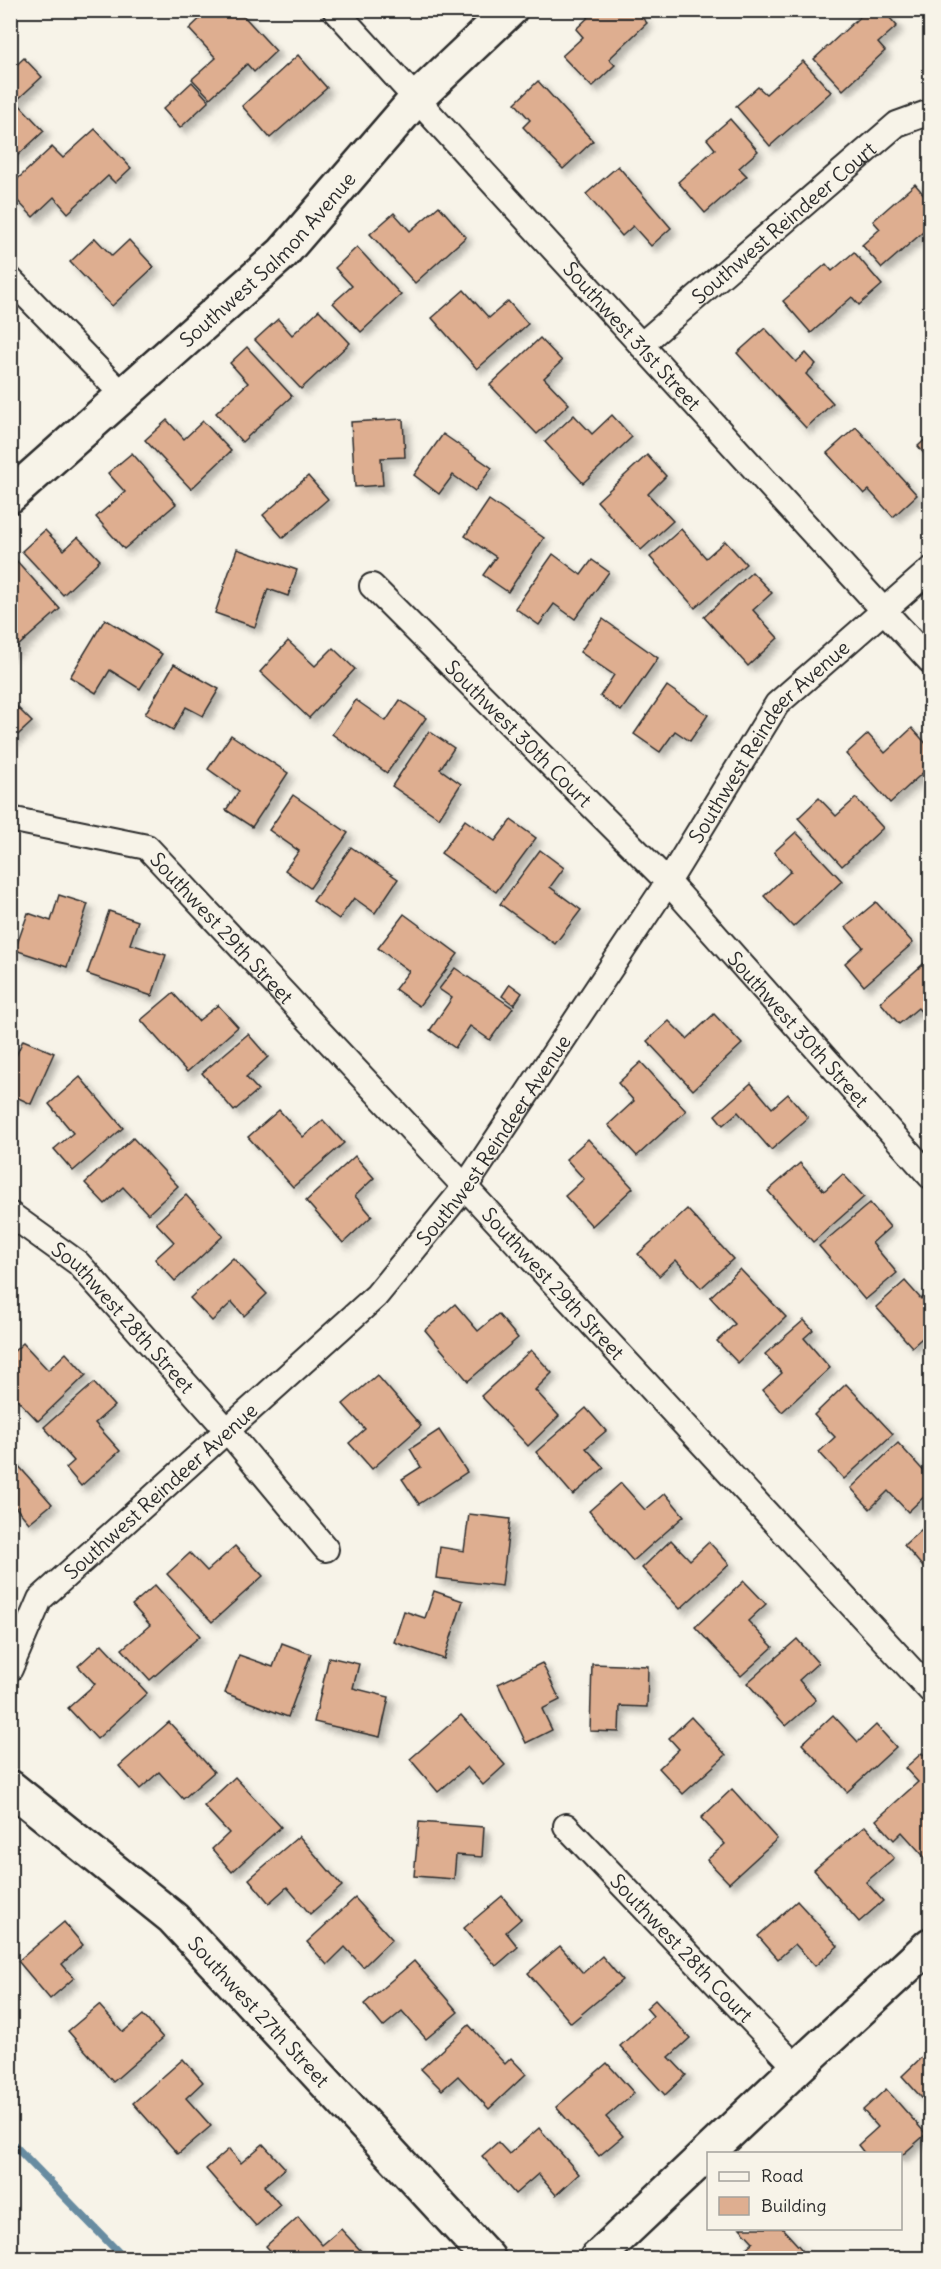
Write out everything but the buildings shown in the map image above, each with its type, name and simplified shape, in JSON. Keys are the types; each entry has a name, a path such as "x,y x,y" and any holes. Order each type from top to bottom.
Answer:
{"street":[{"name":"Southwest 31st Street","path":"335,10 930,661"},
{"name":"Southwest Salmon Avenue","path":"10,496 283,253 416,99 510,10"},
{"name":"Southwest Reindeer Court","path":"641,345 897,124 930,112"},
{"path":"10,279 124,396"},
{"name":"Southwest Reindeer Avenue","path":"10,1670 40,1599 376,1296 465,1187 668,882 777,704 930,570"},
{"name":"Southwest 30th Court","path":"372,585 668,882"},
{"name":"Southwest 29th Street","path":"10,819 147,847 930,1690"},
{"name":"Southwest 30th Street","path":"668,882 930,1176"},
{"name":"Southwest 28th Street","path":"10,1214 78,1263 227,1430"},
{"path":"227,1430 326,1549"},
{"name":"Southwest 27th Street","path":"10,1787 173,1918 488,2259"},
{"name":"Southwest 28th Court","path":"566,1826 797,2068"},
{"path":"709,2152 930,1945"},
{"path":"597,2259 707,2154"}],"waterway":[{"path":"10,2141 124,2258"}]}
